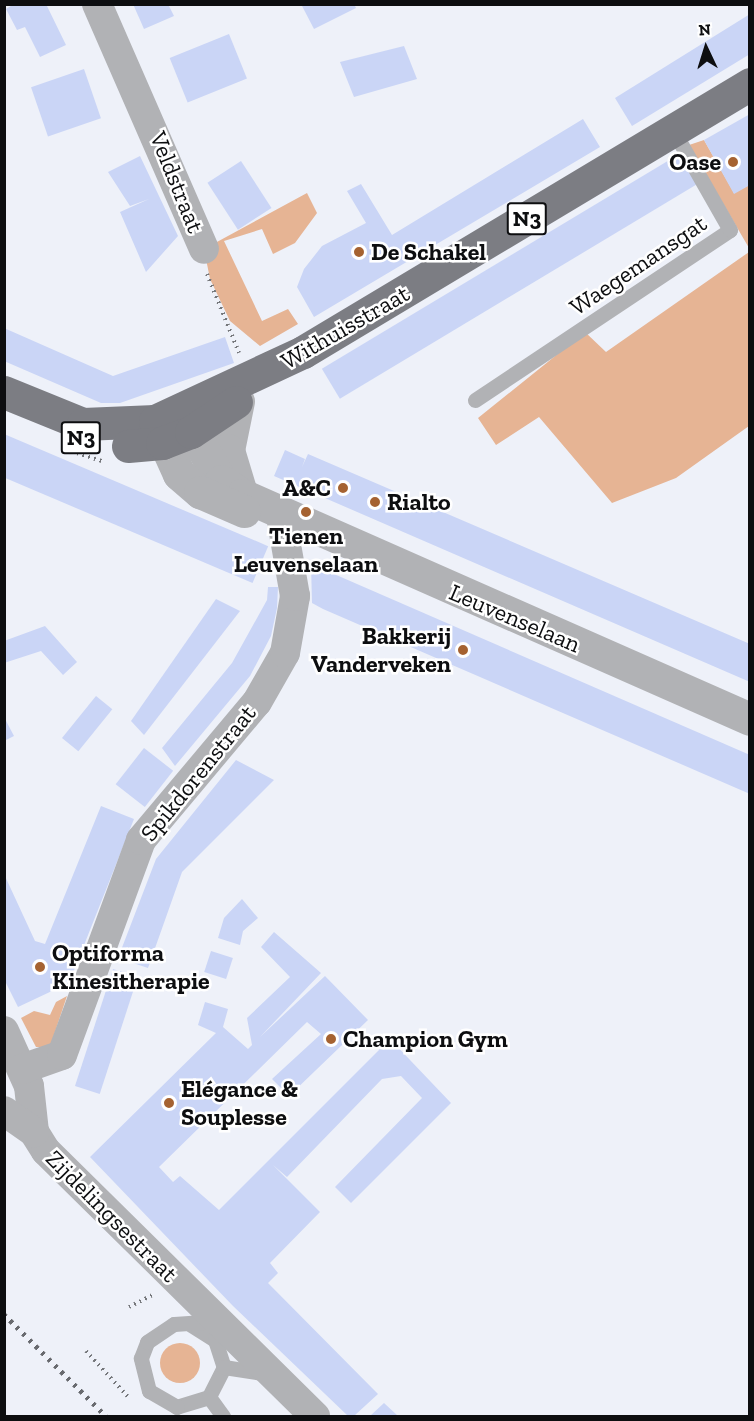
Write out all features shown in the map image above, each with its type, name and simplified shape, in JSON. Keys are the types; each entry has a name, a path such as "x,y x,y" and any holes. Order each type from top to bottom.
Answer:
{"main road":[{"name":"Withuisstraat","path":"172,426 750,84"},
{"name":"N3","path":"4,392 83,424 172,426"},
{"name":"N3","path":"4,409 83,439 123,446 172,426"}],"street":[{"name":"Veldstraat","path":"97,4 204,249"},
{"path":"242,495 228,450 244,382"},
{"name":"Leuvenselaan","path":"172,426 221,481 281,516 750,719"},
{"name":"Leuvenselaan","path":"172,426 179,474 200,492 243,511 281,516"},
{"name":"Spikdorenstraat","path":"22,1069 62,1055 121,886 150,824 257,702 285,653 295,596 281,516"},
{"name":"Zijdelingsestraat","path":"4,1031 22,1069 34,1132 65,1172 205,1323 248,1350 315,1416"},
{"path":"4,1110 34,1132"}],"lane":[{"name":"Waegemansgat","path":"475,400 730,230 673,130"},
{"name":"Zijdelingsestraat","path":"205,1323 215,1340 224,1367"},
{"path":"205,1323 174,1324 153,1336 141,1358 141,1375 148,1390 177,1407 209,1397 224,1367 248,1350"},
{"path":"224,1367 274,1375"},
{"path":"209,1397 223,1416"}],"path":[{"name":"Veldstraat","path":"204,249 207,278 244,382"},
{"path":"86,1352 133,1401"}],"shaded area":[{"path":"704,140 734,193 749,185 749,248 689,145"},
{"path":"307,193 317,213 295,243 273,254 262,229 224,241 262,321 288,309 298,324 260,346 230,321 210,279 204,249"},
{"path":"749,252 749,426 676,478 612,503 539,417 496,445 478,418 585,332 606,352"},
{"path":"67,996 50,1047 36,1047 21,1018 34,1011 50,1015 56,1002"},
{"path":"180,1343 194,1349 200,1363 194,1377 180,1383 166,1377 160,1363 166,1349"}],"building":[{"path":"14,4 46,4 66,45 40,57 25,27 17,30 6,9"},
{"path":"133,4 168,4 174,16 144,29"},
{"path":"301,4 354,4 356,8 314,29"},
{"path":"750,14 750,54 632,126 615,98"},
{"path":"229,34 247,79 188,102 170,58"},
{"path":"404,46 417,79 354,97 340,62"},
{"path":"84,69 101,118 48,136 31,87"},
{"name":"Oase","path":"750,114 750,185 734,194 704,140"},
{"path":"583,119 600,147 314,317 297,287 304,269 322,246 366,223 347,191 361,184 392,235"},
{"path":"681,153 699,183 340,399 322,369"},
{"path":"140,156 178,236 146,272 120,212 149,199 130,206 108,172"},
{"path":"241,161 271,208 238,230 207,183"},
{"path":"4,328 113,376 225,337 234,363 120,403 101,403 4,361"},
{"path":"4,434 268,546 253,583 4,477"},
{"path":"285,450 305,459 302,467 308,454 750,644 750,682 274,476"},
{"path":"311,564 750,755 750,794 323,609 312,603"},
{"path":"268,587 278,587 277,608 271,636 250,676 175,766 162,748 232,663 267,600"},
{"path":"216,599 240,611 144,735 131,721"},
{"path":"45,626 77,662 63,675 41,651 4,663 4,641"},
{"path":"96,696 112,709 78,751 62,738"},
{"path":"4,717 14,736 4,741"},
{"path":"144,748 173,771 145,807 116,784"},
{"path":"236,760 274,780 182,872 148,968 118,958 156,859"},
{"path":"101,806 134,819 69,983 18,1007 4,979 4,874 35,941 45,944"},
{"path":"242,899 258,918 243,931 240,945 218,938 224,918"},
{"path":"274,932 321,973 260,1037 325,976 368,1020 289,1096 272,1079 321,1034 307,1022 159,1167 173,1182 180,1176 219,1210 390,1039 451,1103 351,1203 335,1187 422,1098 401,1076 382,1079 287,1177 273,1165 320,1212 270,1263 278,1273 268,1283 378,1394 354,1416 348,1416 233,1306 90,1157 216,1033 198,1025 205,1002 228,1009 223,1027 248,1049 252,1045 247,1018 290,977 261,947"},
{"path":"211,951 233,958 226,979 204,972"},
{"path":"113,969 138,977 100,1094 75,1086"},
{"path":"384,1403 398,1416 370,1416"}],"railway":[{"path":"4,1314 106,1416"}],"place":[{"name":"Oase","path":"733,162"},
{"name":"De Schakel","path":"359,252"},
{"name":"A&C","path":"343,488"},
{"name":"Rialto","path":"375,502"},
{"name":"Tienen Leuvenselaan","path":"306,512"},
{"name":"Bakkerij Vanderveken","path":"463,650"},
{"name":"Optiforma Kinesitherapie","path":"40,967"},
{"name":"Champion Gym","path":"331,1039"},
{"name":"Elégance & Souplesse","path":"169,1103"}]}
